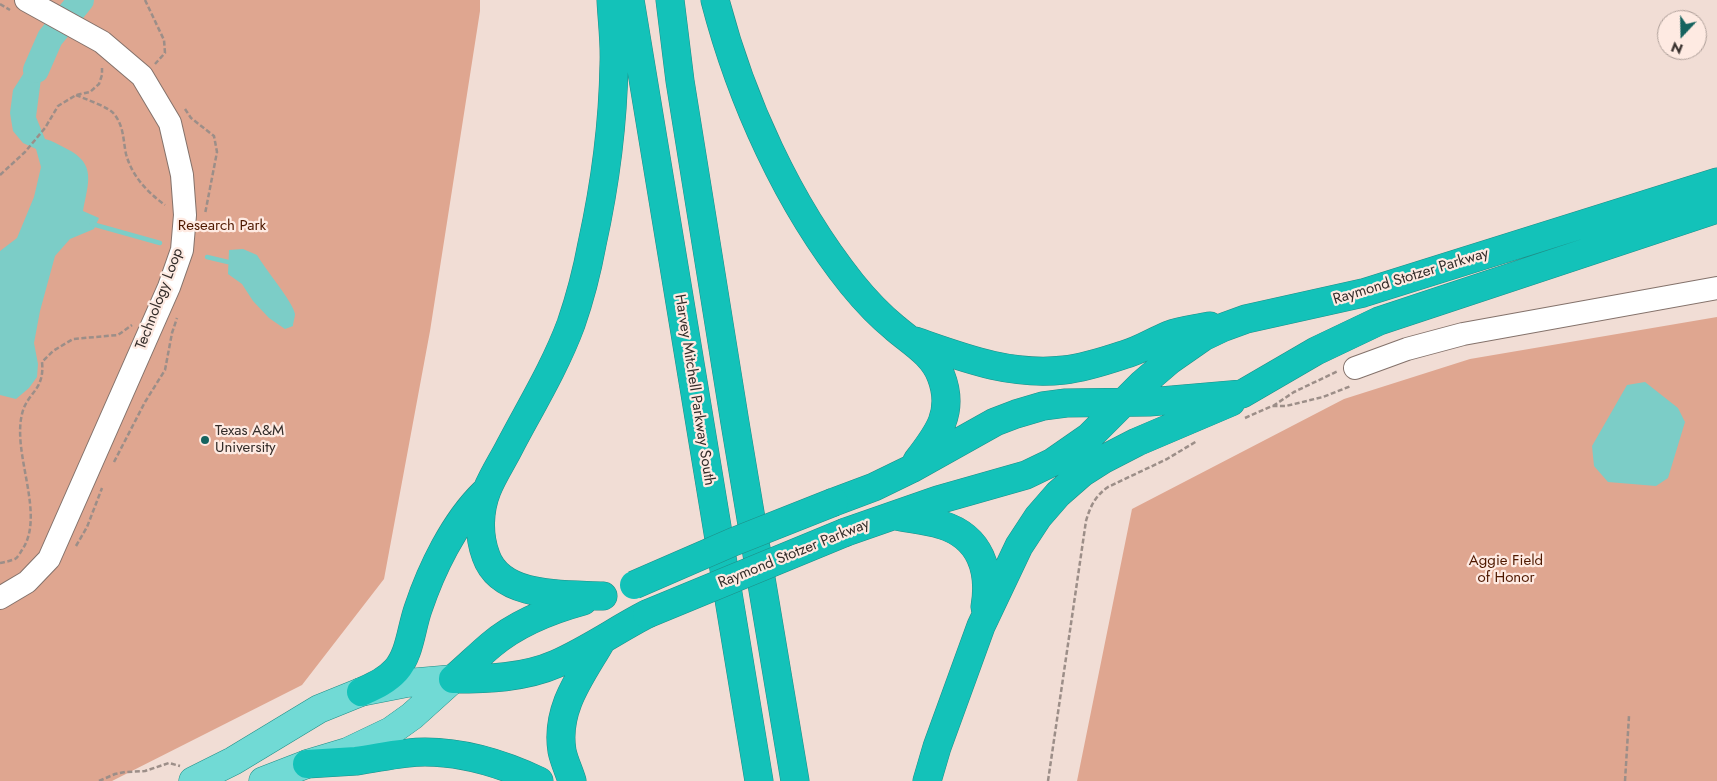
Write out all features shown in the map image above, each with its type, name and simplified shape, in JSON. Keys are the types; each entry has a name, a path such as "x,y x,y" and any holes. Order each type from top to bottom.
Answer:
{"highway":[{"path":"604,596 530,591 516,586 494,570 486,558 481,541 480,523 487,491 551,370 571,324 585,276 598,214 611,132 614,63 611,0"},
{"name":"Harvey Mitchell Parkway South","path":"630,0 758,781"},
{"path":"670,0 682,91 734,423 794,781"},
{"path":"715,0 744,88 770,151 796,202 823,245 852,284 873,308 896,329 913,341 936,366 941,375 946,392 946,409 942,424 935,438 911,469"},
{"name":"Raymond Stotzer Parkway","path":"453,679 483,679 535,671 554,665 647,614 846,532 892,515 1026,475 1053,462 1089,437 1123,402 1170,360 1202,337 1246,318 1363,293 1717,182"},
{"name":"Raymond Stotzer Parkway","path":"453,679 492,644 514,629 542,614 634,586 733,542 874,487 911,469 995,422 1016,414 1043,406 1066,403 1149,402 1242,394 1316,351 1379,321 1717,209"},
{"path":"1458,294 1486,295 1596,260 1717,228"},
{"path":"913,341 981,364 1043,372 1066,370 1125,355 1171,334 1246,318"},
{"path":"926,781 981,626 1023,538 1038,517 1058,494 1104,459 1137,442 1229,404 1242,394"},
{"path":"361,692 381,683 396,669 406,653 424,590 441,556 473,504 487,491"},
{"path":"892,515 944,525 971,543 980,555 988,581 981,626"},
{"path":"572,781 562,751 562,720 571,691 603,639"},
{"path":"307,764 357,761 402,753 442,754 480,759 502,765 539,781"}],"main road":[{"name":"Raymond Stotzer Parkway","path":"193,781 233,761 319,709 361,692 407,683 453,679"},
{"name":"Raymond Stotzer Parkway","path":"263,781 307,764 347,752 391,731 412,716 453,679"}],"street":[{"name":"Technology Loop","path":"0,598 27,582 49,559 168,287 182,250 185,215 182,175 170,123 142,76 102,42 18,5"},
{"path":"1354,377 1407,349 1463,334 1717,288"}],"path":[{"path":"145,0 164,40 165,53 155,64"},
{"path":"0,4 18,5"},
{"path":"0,175 37,138 58,106 76,95 90,92 99,84 102,66"},
{"path":"76,95 113,112 123,130 130,167 148,193 166,206"},
{"path":"0,564 16,558 27,543 31,524 21,448 22,413 44,373 42,362 53,351 73,339 118,335 135,322"},
{"path":"1240,420 1272,406 1294,392 1336,371 1354,377"},
{"path":"1272,406 1286,406 1322,397 1354,377"},
{"path":"1048,781 1086,521 1090,510 1100,492 1167,459 1203,438"},
{"path":"1625,781 1629,716"},
{"path":"99,781 115,774 145,771 169,764"}],"green space":[{"name":"Research Park","path":"0,0 480,0 480,11 430,331 384,579 302,685 112,781 0,781"},
{"name":"Aggie Field of Honor","path":"1717,317 1717,781 1077,781 1132,509 1344,399 1470,359"}],"water":[{"path":"41,34 54,41 42,71 36,117 45,139 67,149 83,161 87,168 88,183 83,211 99,218 94,229 70,239 55,256 40,311 34,343 38,364 37,377 29,388 16,399 0,395 0,251 17,238 34,197 41,167 36,149 23,143 13,131 10,113 13,90 29,65"},
{"path":"243,249 257,255 284,294 295,314 293,326 285,329 269,318 253,301 242,284 228,274 229,250"},
{"path":"1645,382 1678,408 1685,422 1668,478 1656,486 1608,482 1594,466 1592,446 1627,385"}],"waterway":[{"path":"36,70 50,38 81,0"},
{"path":"92,224 160,243"},
{"path":"207,257 228,262"}],"place":[{"name":"Texas A&M University","path":"205,440"}]}
